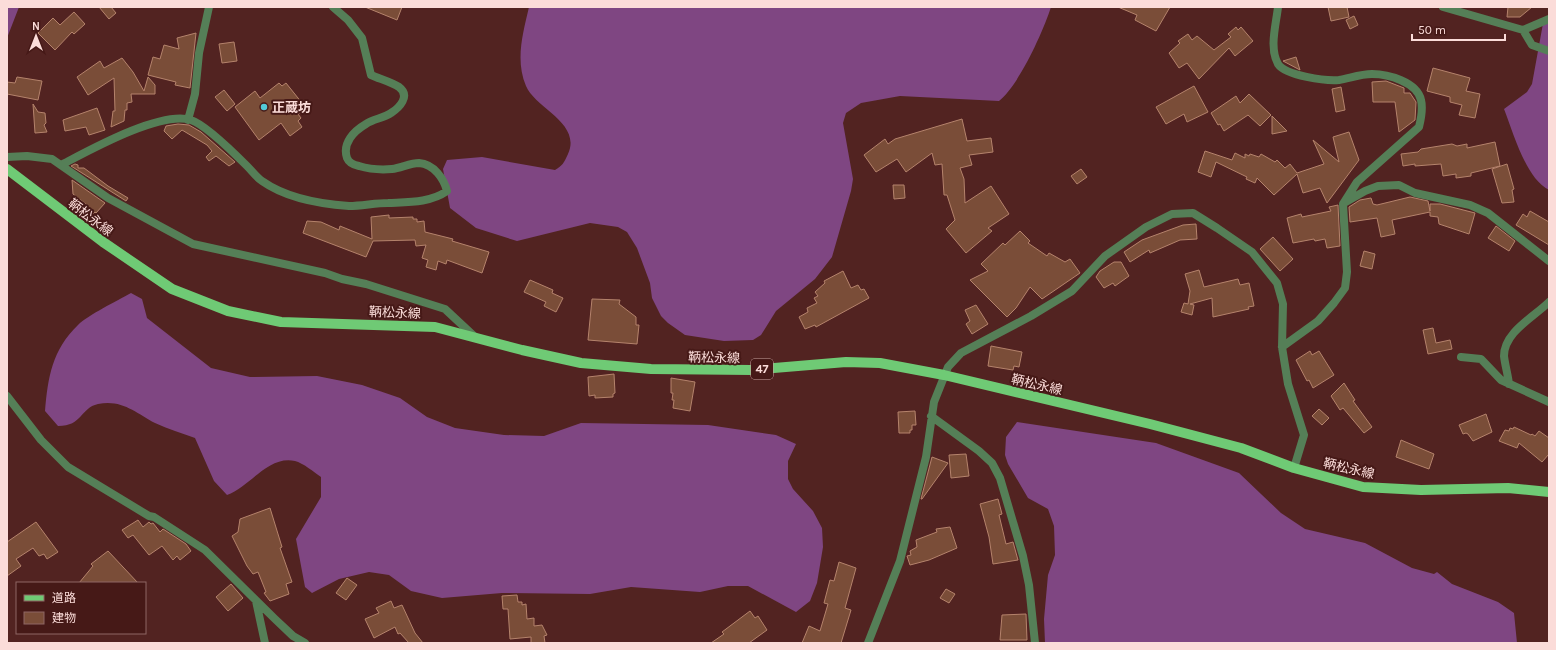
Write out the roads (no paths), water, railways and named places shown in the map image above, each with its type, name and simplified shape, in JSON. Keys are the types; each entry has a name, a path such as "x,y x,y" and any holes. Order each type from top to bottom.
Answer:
{"main road":[{"name":"鞆松永線","path":"7,169 103,242 172,289 228,311 281,322 435,327 522,350 580,363 651,369 751,370 846,362 880,363 944,375 1241,448 1294,468 1363,487 1421,490 1508,488 1549,492"}],"street":[{"path":"188,120 195,94 199,53 209,7"},
{"path":"61,165 116,136 154,123 177,119 188,120 212,134 260,180 279,192 321,202 350,206 438,198 447,191 445,182 437,172 428,165 419,163 393,169 368,169 352,165 348,159 346,145 351,136 366,123 390,114 404,103 404,98 403,91 399,87 371,75 362,38 348,20 333,7"},
{"path":"1278,7 1274,53 1279,66 1289,72 1313,78 1339,80 1356,76 1384,75 1397,78 1414,88 1421,99 1421,120 1419,127 1357,182 1343,204 1347,272 1345,288 1318,322 1282,347"},
{"path":"1443,7 1523,30 1549,19"},
{"path":"1523,30 1532,45 1549,51"},
{"path":"7,157 27,156 52,159 108,198 193,244 325,273 342,279 366,284 445,309 475,337"},
{"path":"1343,204 1365,191 1378,186 1399,185 1415,193 1470,205 1488,213 1549,261"},
{"path":"868,643 900,561 926,457 934,402 948,367 961,353 1030,316 1072,291 1105,256 1146,228 1172,214 1193,213 1252,252 1277,283 1283,304 1282,347 1288,384 1304,435 1294,468"},
{"path":"1509,384 1504,356 1506,345 1512,334 1549,302"},
{"path":"1461,357 1481,359 1501,380 1549,402"},
{"path":"7,396 41,440 68,467 149,516 154,517 205,550 293,636 305,643"},
{"path":"931,416 979,451 992,463 1000,478 1023,556 1029,584 1036,643"},
{"path":"256,600 265,643"}],"place":[{"name":"正蔵坊","path":"264,107"}]}
